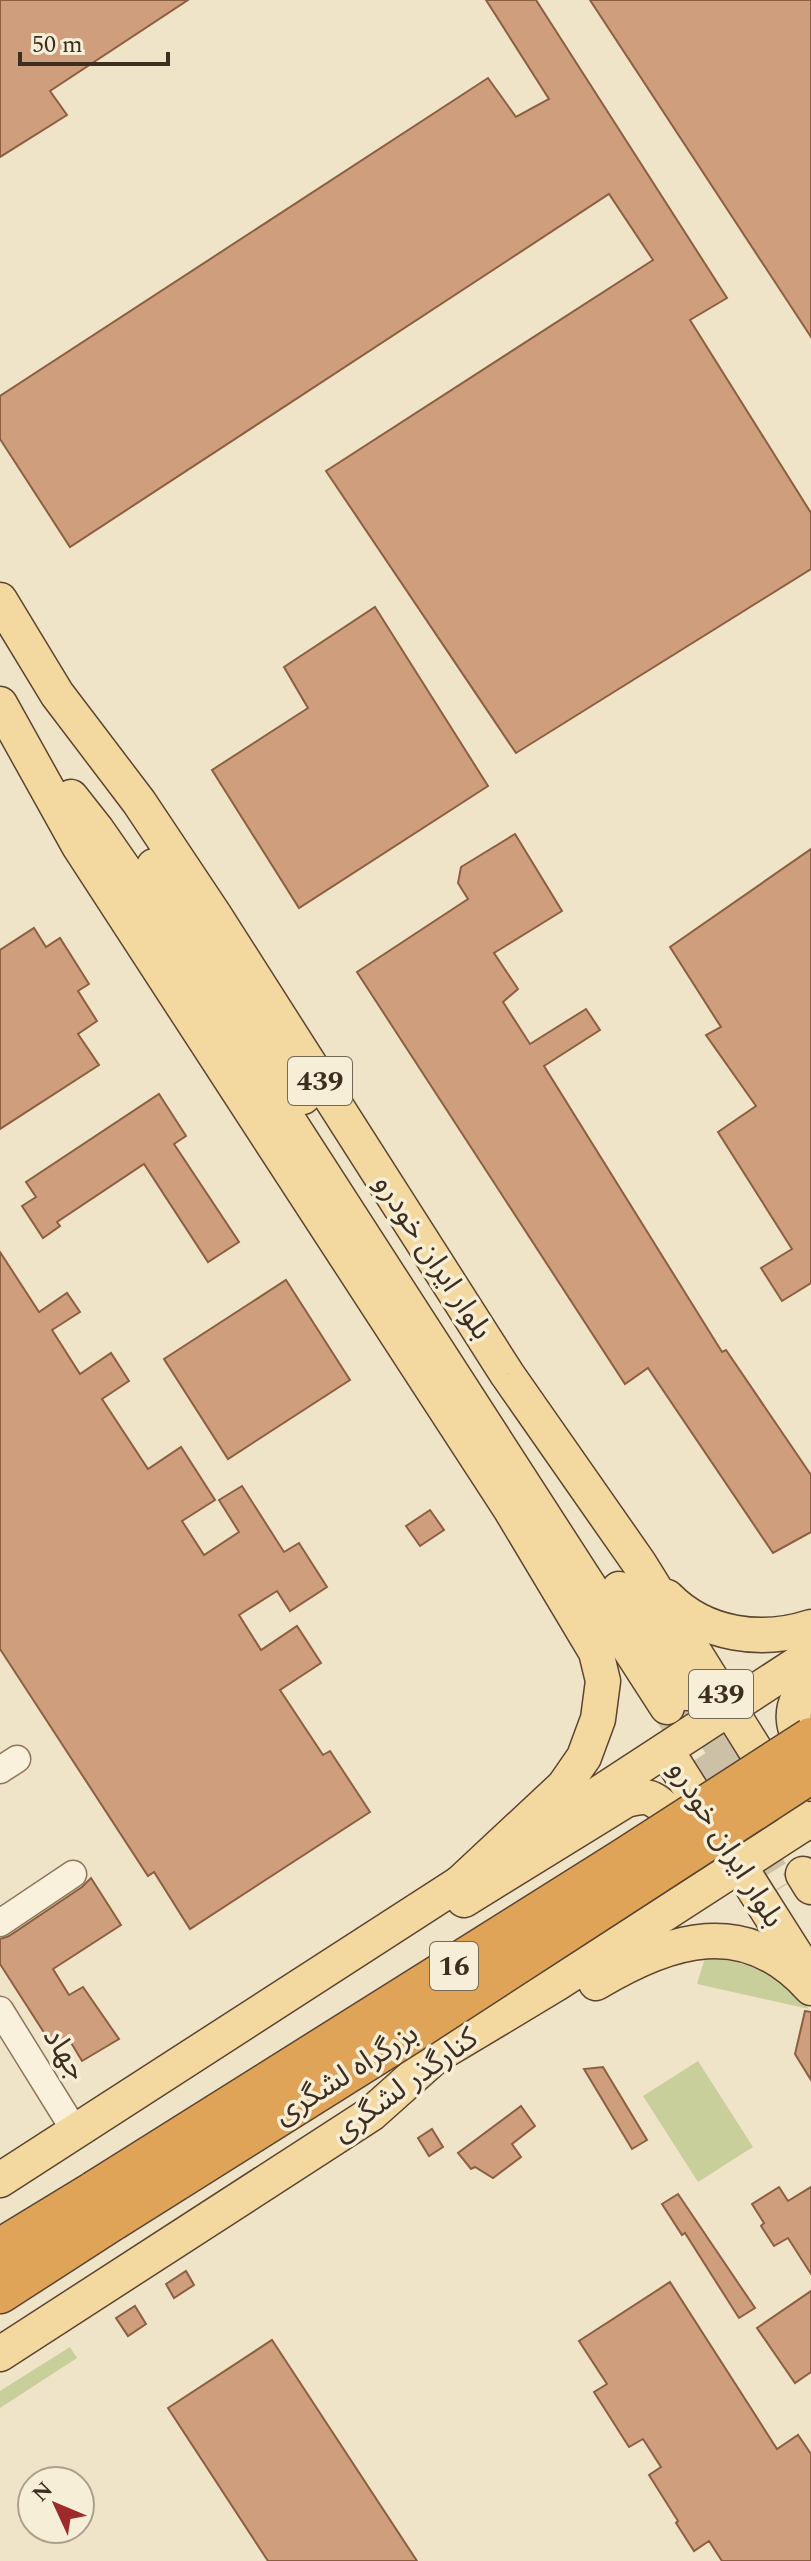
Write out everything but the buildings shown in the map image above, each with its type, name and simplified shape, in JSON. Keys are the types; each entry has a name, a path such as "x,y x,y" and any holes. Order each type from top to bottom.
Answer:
{"highway":[{"name":"بزرگراه لشگری","path":"0,2293 104,2206 609,1868 811,1738"},
{"name":"بزرگراه لشگری","path":"0,2249 104,2206 395,2043 811,1773"}],"main road":[{"name":"بلوار ایران خودرو","path":"0,600 272,1071 677,1700"},
{"name":"بلوار ایران خودرو","path":"57,694 139,802 507,1374 639,1563 806,1822"},
{"name":"بلوار ایران خودرو","path":"4,711 97,830 272,1071"},
{"name":"بلوار ایران خودرو","path":"4,711 79,846 554,1580 596,1652 603,1681 598,1719 584,1757 564,1786 460,1883"},
{"path":"639,1563 670,1601 695,1619 726,1632 764,1637 811,1627"},
{"path":"0,2180 811,1655"},
{"path":"811,1682 797,1698 793,1710 793,1724 798,1737 811,1755"},
{"name":"بلوار ایران خودرو","path":"666,1750 811,1980"},
{"path":"361,1947 441,1915 626,1800 640,1796 653,1799 665,1811 684,1845 684,1860 668,1883 495,2000 436,2056"},
{"name":"کنارگذر لشگری","path":"0,2354 371,2114 436,2056 556,1984 806,1822"},
{"name":"بلوار ایران خودرو","path":"798,1883 811,1935"},
{"path":"371,2114 625,1966 653,1952 683,1943 713,1941 764,1952 785,1963 811,1988"}],"street":[{"path":"0,1923 73,1874"},
{"name":"جهاد","path":"0,2010 75,2131"}],"green space":[{"path":"705,1958 750,1966 777,1978 809,2009 697,1984"},
{"path":"698,2061 753,2147 698,2182 643,2096"},
{"path":"70,2347 77,2358 0,2408 0,2391"}],"tunnel":[{"path":"687,1693 803,1874"},
{"path":"672,1714 781,1888"}]}
